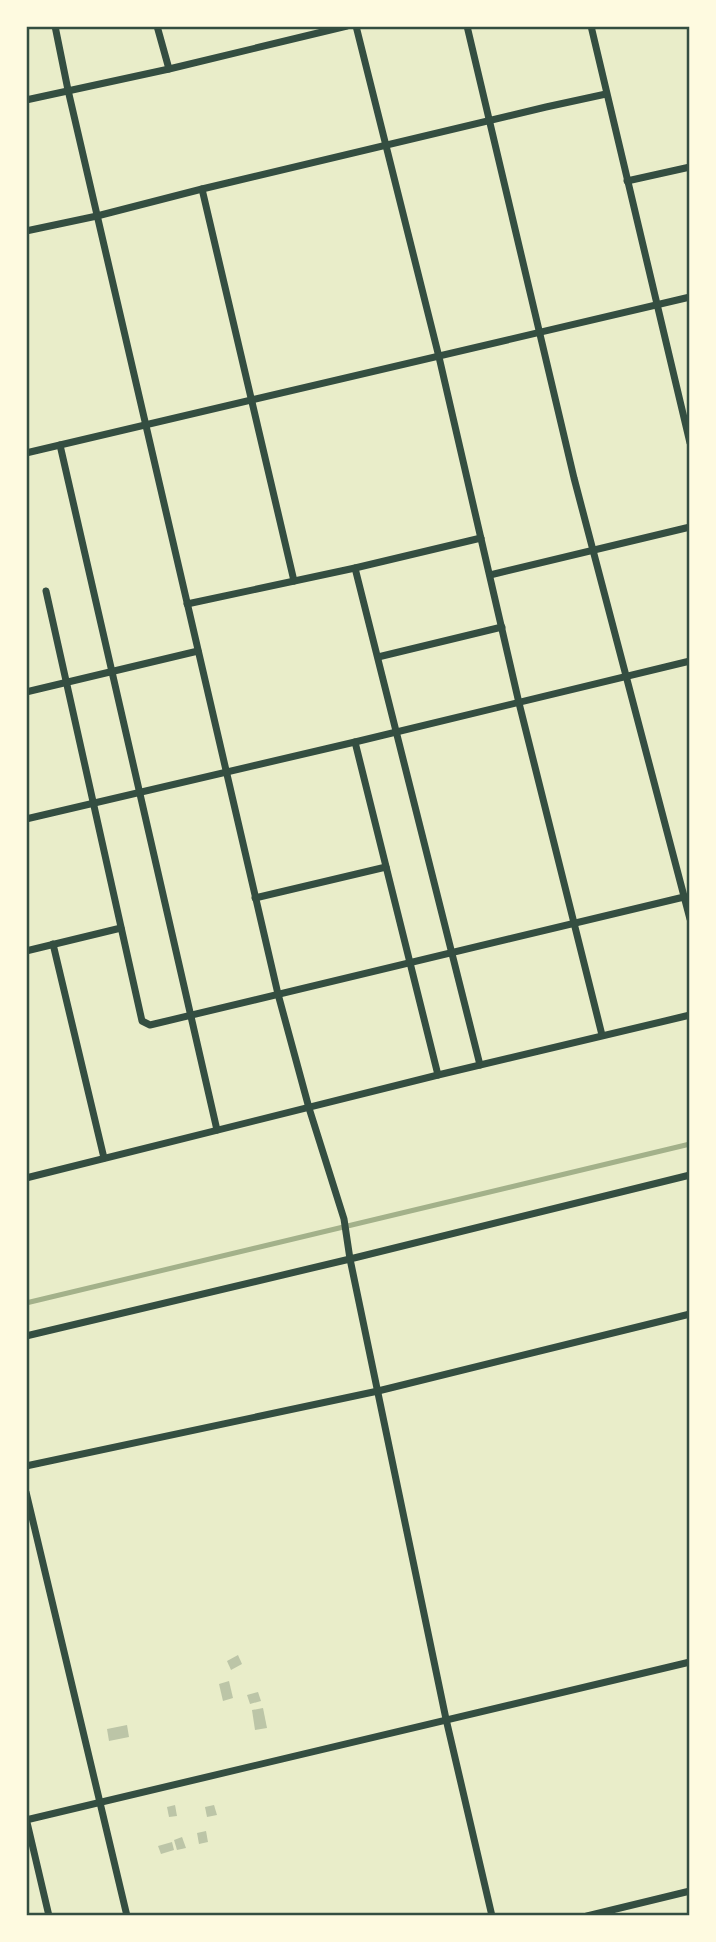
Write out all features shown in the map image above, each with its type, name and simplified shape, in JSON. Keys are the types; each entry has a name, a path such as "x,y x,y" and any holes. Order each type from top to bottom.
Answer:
{"street":[{"path":"55,26 278,994 309,1108 344,1219 350,1259 446,1719 492,1916"},
{"path":"157,26 169,69"},
{"path":"26,100 347,26"},
{"path":"356,26 439,357 519,703 602,1035"},
{"path":"467,26 593,551 690,919"},
{"path":"591,26 690,443"},
{"path":"26,231 606,94"},
{"path":"626,181 690,167"},
{"path":"202,189 295,581"},
{"path":"26,453 690,297"},
{"path":"60,445 217,1130"},
{"path":"490,575 690,527"},
{"path":"187,604 481,538"},
{"path":"355,568 480,1065"},
{"path":"46,590 142,1021 150,1025 684,897"},
{"path":"378,657 502,627"},
{"path":"26,692 198,651"},
{"path":"26,819 355,743 690,661"},
{"path":"355,743 438,1075"},
{"path":"255,898 386,867"},
{"path":"26,951 121,928"},
{"path":"53,944 104,1158"},
{"path":"26,1178 438,1075 690,1016"},
{"path":"26,1336 690,1175"},
{"path":"26,1466 378,1391 690,1314"},
{"path":"26,1492 127,1916"},
{"path":"49,1916 26,1819 690,1662"},
{"path":"587,1916 690,1891"}],"building":[{"path":"238,1655 242,1664 231,1670 227,1661"},
{"path":"229,1681 233,1698 223,1701 219,1684"},
{"path":"258,1692 261,1701 250,1704 247,1695"},
{"path":"263,1708 267,1728 255,1730 252,1710"},
{"path":"127,1725 129,1737 109,1741 107,1729"},
{"path":"175,1805 177,1816 169,1817 167,1807"},
{"path":"214,1805 217,1815 207,1817 205,1807"},
{"path":"206,1831 208,1842 199,1844 197,1833"},
{"path":"182,1837 186,1848 177,1850 174,1840"},
{"path":"172,1842 174,1850 161,1854 158,1846"}],"waterway":[{"path":"26,1303 690,1144"}]}
